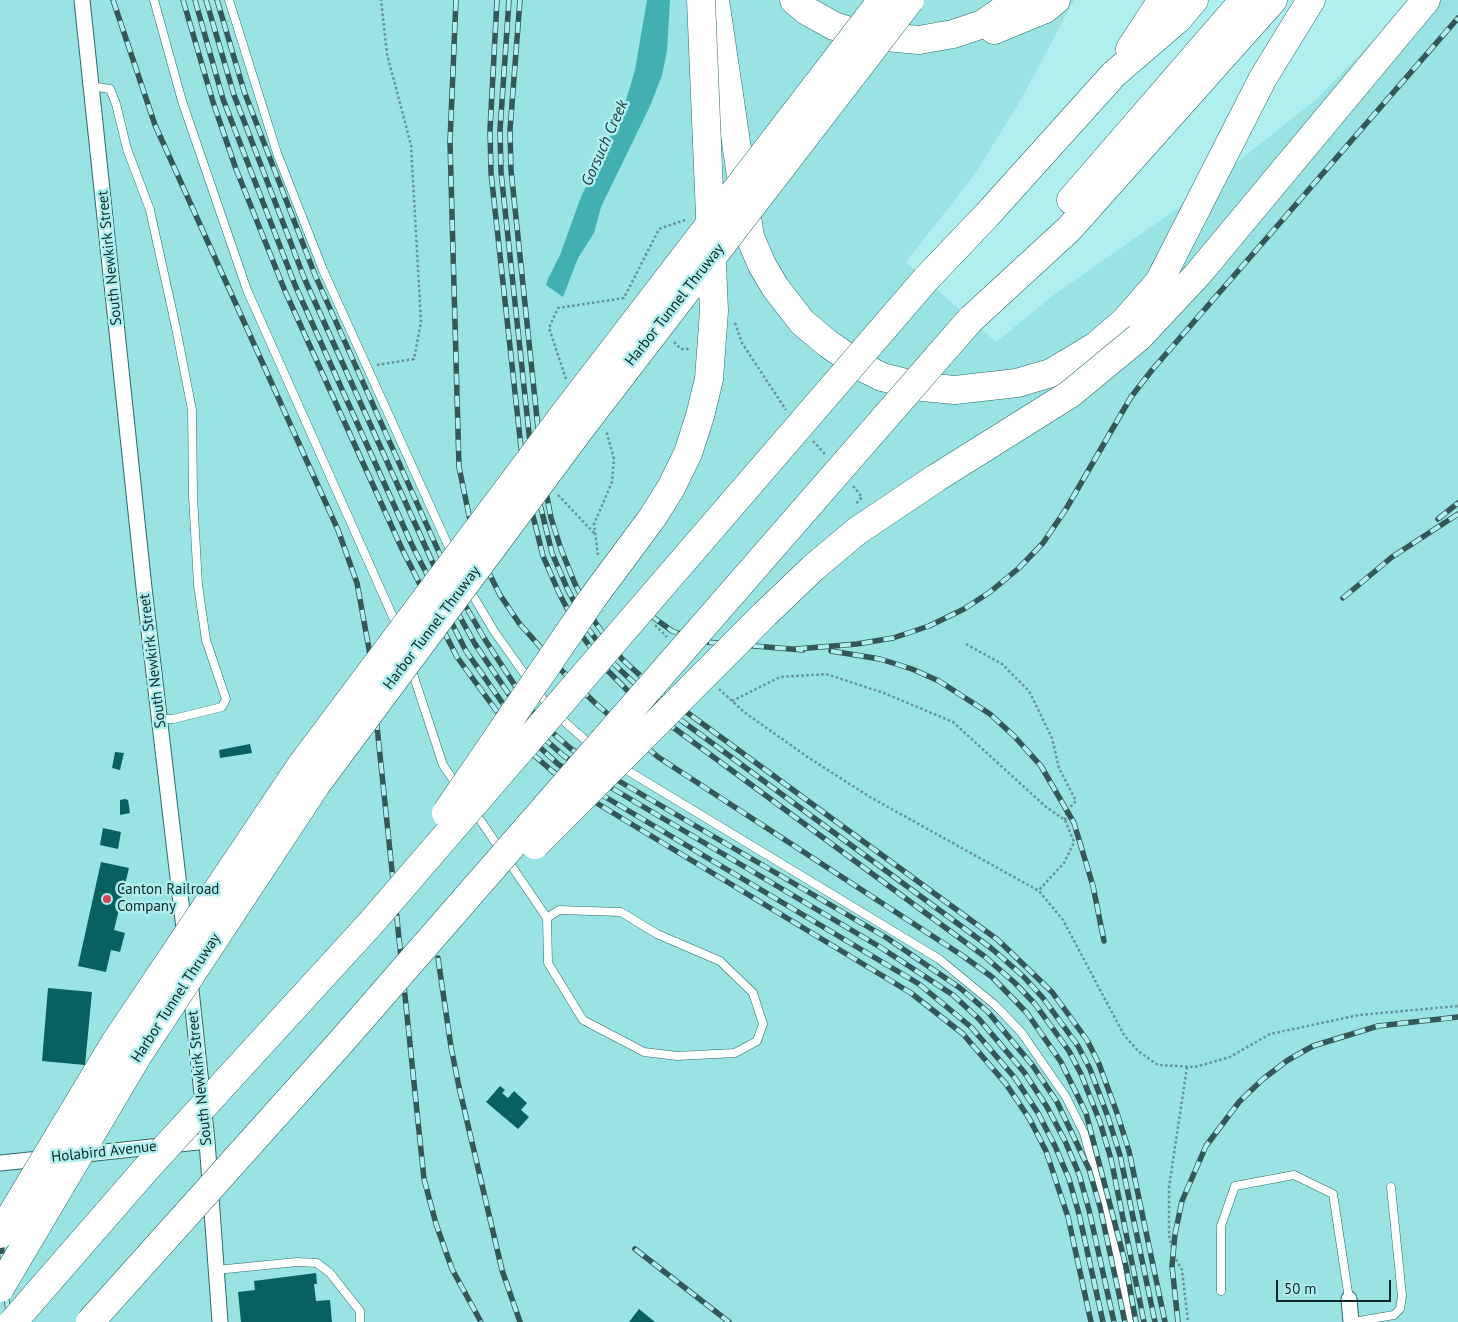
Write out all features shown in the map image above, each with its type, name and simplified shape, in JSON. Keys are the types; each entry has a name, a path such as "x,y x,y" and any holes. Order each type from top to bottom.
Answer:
{"highway":[{"path":"371,923 592,599 652,518 671,488 688,453 709,379 714,311 701,0"},
{"path":"716,0 750,238 762,265 775,287 802,322 826,343 860,366 882,377 922,387 955,390 988,388 1018,383 1051,373 1076,360 1124,322 1159,282 1263,78 1311,0"},
{"path":"794,0 806,11 834,26 863,36 919,40 953,34 983,24 1017,0"},
{"name":"Harbor Tunnel Thruway","path":"0,1234 116,1041 300,767 565,413 882,0"},
{"name":"Harbor Tunnel Thruway","path":"0,1288 138,1055 316,784 581,428 910,0"},
{"path":"953,34 985,34 1044,8 1056,0"},
{"path":"1114,74 1162,0"},
{"path":"13,1322 146,1169 371,923 926,279 987,215 1114,74 1178,19 1194,0"},
{"path":"90,1322 341,1042 970,320 1244,0"},
{"path":"970,320 1069,229 1273,0"},
{"path":"341,1042 507,872 813,568 864,526 936,478 1070,394 1139,337 1198,274 1426,0"}],"street":[{"name":"South Newkirk Street","path":"82,0 207,1141 220,1322"},
{"name":"Holabird Avenue","path":"0,1164 207,1141"},
{"path":"1349,1299 1352,1322"}],"lane":[{"path":"154,0 182,101 247,290 334,490 385,596 443,764 547,918 548,963 583,1020 644,1052 677,1056 735,1053 757,1041 763,1024 753,993 720,961 657,934 621,912 559,910 547,918"},
{"path":"229,0 277,153 323,270 464,580 494,631 538,693 557,715 604,754 939,959 968,980 1002,1012 1042,1060 1066,1097 1084,1133 1114,1245 1129,1322"},
{"path":"91,86 110,89 127,149 150,210 156,237 192,410 192,496 198,585 206,640 226,699 222,707 173,719 160,718"},
{"path":"1221,1291 1221,1226 1235,1186 1294,1175 1334,1194 1349,1299"},
{"path":"1352,1322 1394,1315 1400,1309 1402,1296 1391,1187"},
{"path":"216,1270 297,1262 317,1263 330,1273 360,1310 360,1322"}],"path":[{"path":"367,367 414,359 421,322 411,145 387,54 381,0"},
{"path":"567,382 549,328 558,308 624,298 659,229 694,217"},
{"path":"734,320 742,343 790,414"},
{"path":"600,424 606,430 614,460 612,482 594,524 600,563"},
{"path":"810,437 829,459"},
{"path":"849,482 862,497 850,511"},
{"path":"558,494 595,534"},
{"path":"649,619 669,639"},
{"path":"966,644 1002,664 1029,691 1052,738 1059,768 1076,801 1067,810 1065,820"},
{"path":"732,701 780,677 826,674 884,692 952,722 1046,807 1065,820 1074,842 1064,863 1039,890"},
{"path":"716,686 744,712 809,758 870,797 1039,890 1063,920 1124,1036 1138,1051 1158,1065 1195,1067 1230,1058 1270,1034 1359,1015 1458,1006"},
{"path":"1187,1067 1169,1187 1169,1235 1174,1254 1182,1270 1188,1322"}],"shaded area":[{"path":"0,0 1074,0 1023,96 975,174 906,262 996,342 1055,294 1188,201 1317,99 1412,0 1458,0 1458,1322 0,1322"},
{"name":"Gorsuch Creek","path":"647,0 670,0 667,51 662,75 651,104 601,207 594,233 578,258 563,297 546,285 560,255 581,197 623,110 635,70"}],"building":[{"path":"250,744 252,753 220,758 219,750"},
{"path":"115,752 124,753 120,770 112,768"},
{"path":"120,800 128,800 130,813 120,815"},
{"path":"103,828 121,832 118,849 100,845"},
{"name":"Canton Railroad Company","path":"101,862 129,868 114,930 125,933 120,952 111,950 106,972 78,966"},
{"path":"48,988 92,992 85,1065 42,1061"},
{"path":"500,1086 505,1090 502,1093 508,1098 514,1091 527,1103 521,1110 529,1117 518,1129 486,1102"},
{"path":"316,1273 317,1284 314,1284 316,1301 330,1300 332,1322 241,1322 238,1292 255,1290 254,1281"},
{"path":"639,1309 655,1322 629,1322"}],"railway":[{"path":"113,0 155,125 338,530 357,583 369,649 424,1179 436,1224 452,1269 481,1322"},
{"path":"183,0 213,102 236,169 285,291 402,549 457,657 506,724 528,750 552,771 590,799 911,993 963,1034 1006,1084 1029,1118 1046,1151 1068,1217 1091,1322"},
{"path":"195,0 223,99 295,285 412,545 466,651 513,718 534,742 558,764 597,792 919,984 971,1027 1015,1078 1038,1113 1055,1146 1069,1179 1079,1214 1103,1322"},
{"path":"206,0 234,95 305,280 445,590 475,644 520,711 540,735 564,756 605,784 880,947 953,995 979,1019 1024,1072 1047,1107 1065,1141 1079,1174 1089,1210 1114,1322"},
{"path":"217,0 244,91 315,275 454,586 484,638 527,704 546,727 570,748 612,777 887,938 960,988 988,1012 1033,1066 1057,1102 1089,1169 1100,1207 1125,1322"},
{"path":"456,0 450,142 459,467 472,530 484,563 500,595 519,623 559,668 595,703 658,757 963,956 992,977 1027,1013 1061,1062 1086,1113 1126,1266 1136,1322"},
{"path":"497,0 490,130 491,173 525,484 543,556 559,593 580,633 607,670 640,703 984,956 1015,983 1035,1004 1069,1051 1081,1074 1100,1122 1111,1159 1144,1322"},
{"path":"509,0 500,130 501,172 534,480 552,553 567,588 587,627 614,664 648,696 991,948 1023,976 1043,998 1078,1046 1090,1069 1108,1117 1120,1155 1155,1322"},
{"path":"520,0 510,130 511,170 543,476 551,518 575,584 595,622 622,659 655,689 998,940 1052,992 1087,1040 1099,1064 1117,1113 1129,1151 1165,1322"},
{"path":"796,649 857,644 893,638 929,626 964,609 990,592 1019,568 1043,543 1066,509 1131,397 1152,370 1458,18"},
{"path":"1438,519 1458,503"},
{"path":"1343,598 1392,557 1458,514"},
{"path":"650,615 672,631 706,642 803,650"},
{"path":"831,651 880,659 912,669 939,681 990,714 1014,736 1041,766 1074,823 1093,886 1104,941"},
{"path":"438,958 459,1087 502,1270 520,1322"},
{"path":"1178,1322 1172,1266 1175,1234 1182,1201 1206,1146 1239,1102 1263,1079 1288,1060 1313,1046 1378,1026 1458,1017"},
{"path":"0,1232 9,1322"},
{"path":"635,1249 729,1322"}],"place":[{"name":"Canton Railroad Company","path":"107,899"}]}
